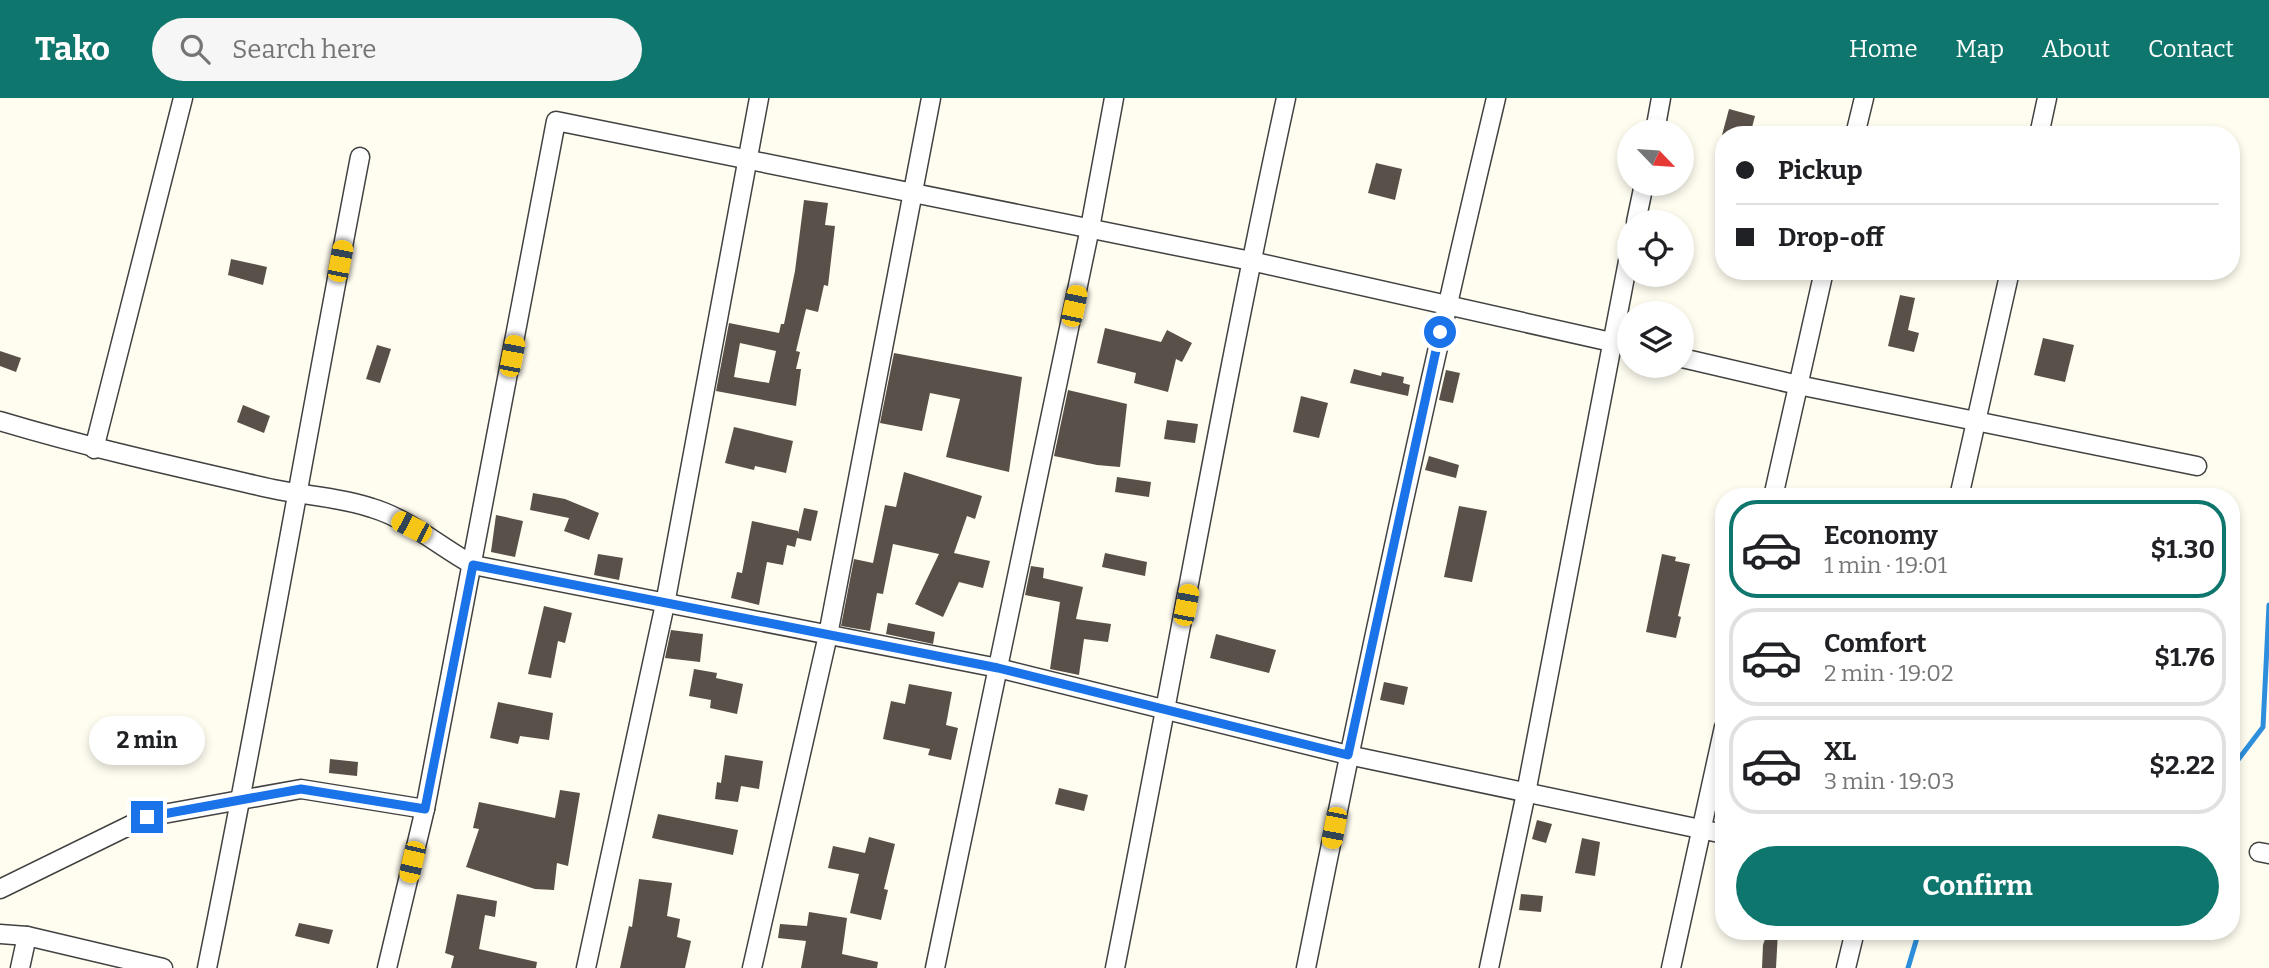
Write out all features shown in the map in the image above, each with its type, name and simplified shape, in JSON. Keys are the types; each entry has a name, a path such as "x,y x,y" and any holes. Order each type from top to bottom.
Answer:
{"street":[{"path":"94,449 183,98"},
{"path":"586,968 665,604 759,98"},
{"path":"752,968 828,635 931,98"},
{"path":"935,968 1090,228 1114,98"},
{"path":"1115,968 1167,711 1251,261 1286,98"},
{"path":"1306,968 1348,755 1446,306 1496,98"},
{"path":"1657,119 1661,98"},
{"path":"1857,126 1864,98"},
{"path":"2041,126 2047,98"},
{"path":"387,968 425,809 556,121 1251,261 1617,343"},
{"path":"207,968 242,800 296,494 360,157"},
{"path":"1775,488 1822,280"},
{"path":"1961,488 2008,280"},
{"path":"1489,968 1617,358"},
{"path":"1694,361 1798,385 2197,466"},
{"path":"0,421 94,449 296,494 337,499 374,508 473,565 998,668 1348,755 1715,832"},
{"path":"1671,968 1715,769"},
{"path":"0,889 147,817 301,789 425,809"},
{"path":"0,934 27,936 163,968"},
{"path":"20,968 27,936"},
{"path":"1846,968 1853,940"}],"building":[{"path":"1729,109 1755,116 1752,126 1724,126"},
{"path":"1376,163 1402,169 1395,200 1368,193"},
{"path":"804,200 828,203 825,225 835,226 828,286 824,285 818,312 806,309 796,351 800,352 796,369 801,369 796,406 716,391 729,323 779,333 781,324 784,324 795,271","holes":["740,343 776,351 769,383 734,377"]},
{"path":"231,259 267,267 263,285 228,275"},
{"path":"1900,295 1915,298 1908,330 1919,333 1914,352 1888,346"},
{"path":"1105,328 1161,342 1167,330 1192,343 1182,362 1176,359 1168,392 1134,383 1136,373 1097,363"},
{"path":"2043,338 2074,345 2065,382 2034,375"},
{"path":"377,345 391,349 380,383 366,379"},
{"path":"0,351 21,358 16,372 0,366"},
{"path":"894,353 1022,377 1009,472 946,457 960,399 930,393 922,431 880,423"},
{"path":"1354,369 1381,376 1382,372 1404,377 1403,383 1410,385 1408,396 1350,383"},
{"path":"1446,370 1460,373 1453,403 1439,400"},
{"path":"1068,390 1127,404 1120,467 1054,456"},
{"path":"1301,396 1328,403 1319,438 1293,432"},
{"path":"243,405 270,416 264,433 237,422"},
{"path":"1167,420 1198,424 1195,443 1164,439"},
{"path":"734,427 793,441 786,473 755,466 754,470 725,463"},
{"path":"1429,456 1459,465 1456,478 1425,470"},
{"path":"904,472 982,496 975,519 967,516 954,553 990,561 983,588 959,582 943,617 915,604 939,554 893,544 883,594 877,593 870,631 841,626 854,559 873,563 885,505 896,507"},
{"path":"1117,477 1151,482 1149,497 1115,492"},
{"path":"533,493 565,499 599,513 589,540 564,531 569,518 530,510"},
{"path":"1459,506 1487,511 1472,582 1444,577"},
{"path":"804,508 818,511 811,541 797,538 795,547 787,545 783,565 767,562 759,605 731,598 737,572 742,573 752,521 798,531 798,534"},
{"path":"496,515 523,521 515,557 491,552"},
{"path":"1105,553 1147,562 1145,576 1102,567"},
{"path":"598,554 623,558 619,580 594,575"},
{"path":"1662,554 1676,557 1675,561 1690,564 1678,616 1681,617 1676,638 1646,632"},
{"path":"1031,566 1044,568 1043,578 1083,587 1076,619 1111,624 1108,642 1084,639 1079,675 1050,669 1060,602 1025,595"},
{"path":"544,606 572,613 565,643 558,641 551,678 528,674"},
{"path":"888,623 935,632 933,644 886,634"},
{"path":"671,630 703,634 700,662 665,658"},
{"path":"1216,634 1276,650 1269,673 1210,658"},
{"path":"694,669 717,673 716,678 743,684 737,714 710,708 711,700 689,696"},
{"path":"1384,682 1408,687 1404,705 1380,700"},
{"path":"909,684 952,692 946,725 958,728 951,760 928,755 930,749 883,739 891,701 905,704"},
{"path":"498,702 553,713 549,740 520,736 518,744 490,738"},
{"path":"725,755 763,761 759,789 741,786 738,802 715,799 717,782 721,783"},
{"path":"330,759 358,762 357,776 329,773"},
{"path":"1059,788 1088,795 1084,811 1055,804"},
{"path":"560,790 580,793 568,866 557,863 554,890 535,889 466,867 479,829 473,828 479,802 555,818"},
{"path":"658,814 738,830 733,855 652,838"},
{"path":"1537,820 1552,824 1546,843 1532,839"},
{"path":"869,837 895,844 884,889 888,890 881,920 850,913 859,874 828,868 833,846 865,853"},
{"path":"1582,838 1600,842 1595,876 1575,873"},
{"path":"639,879 672,883 667,916 680,919 677,937 691,941 685,968 620,968 629,926 632,927"},
{"path":"457,894 497,901 495,917 485,915 479,949 537,962 536,968 451,968 454,956 445,953"},
{"path":"1521,894 1543,896 1541,912 1519,910"},
{"path":"809,912 847,918 842,954 878,962 877,968 801,968 806,941 778,938 780,924 807,926"},
{"path":"299,923 333,930 329,944 295,936"},
{"path":"1765,940 1778,940 1776,968 1762,968"}],"waterway":[{"path":"2240,757 2263,727 2269,605"},
{"path":"1908,968 1916,940"}],"route":[{"path":"147,817 301,789 425,809 473,565 998,668 1348,755 1440,332"}]}
